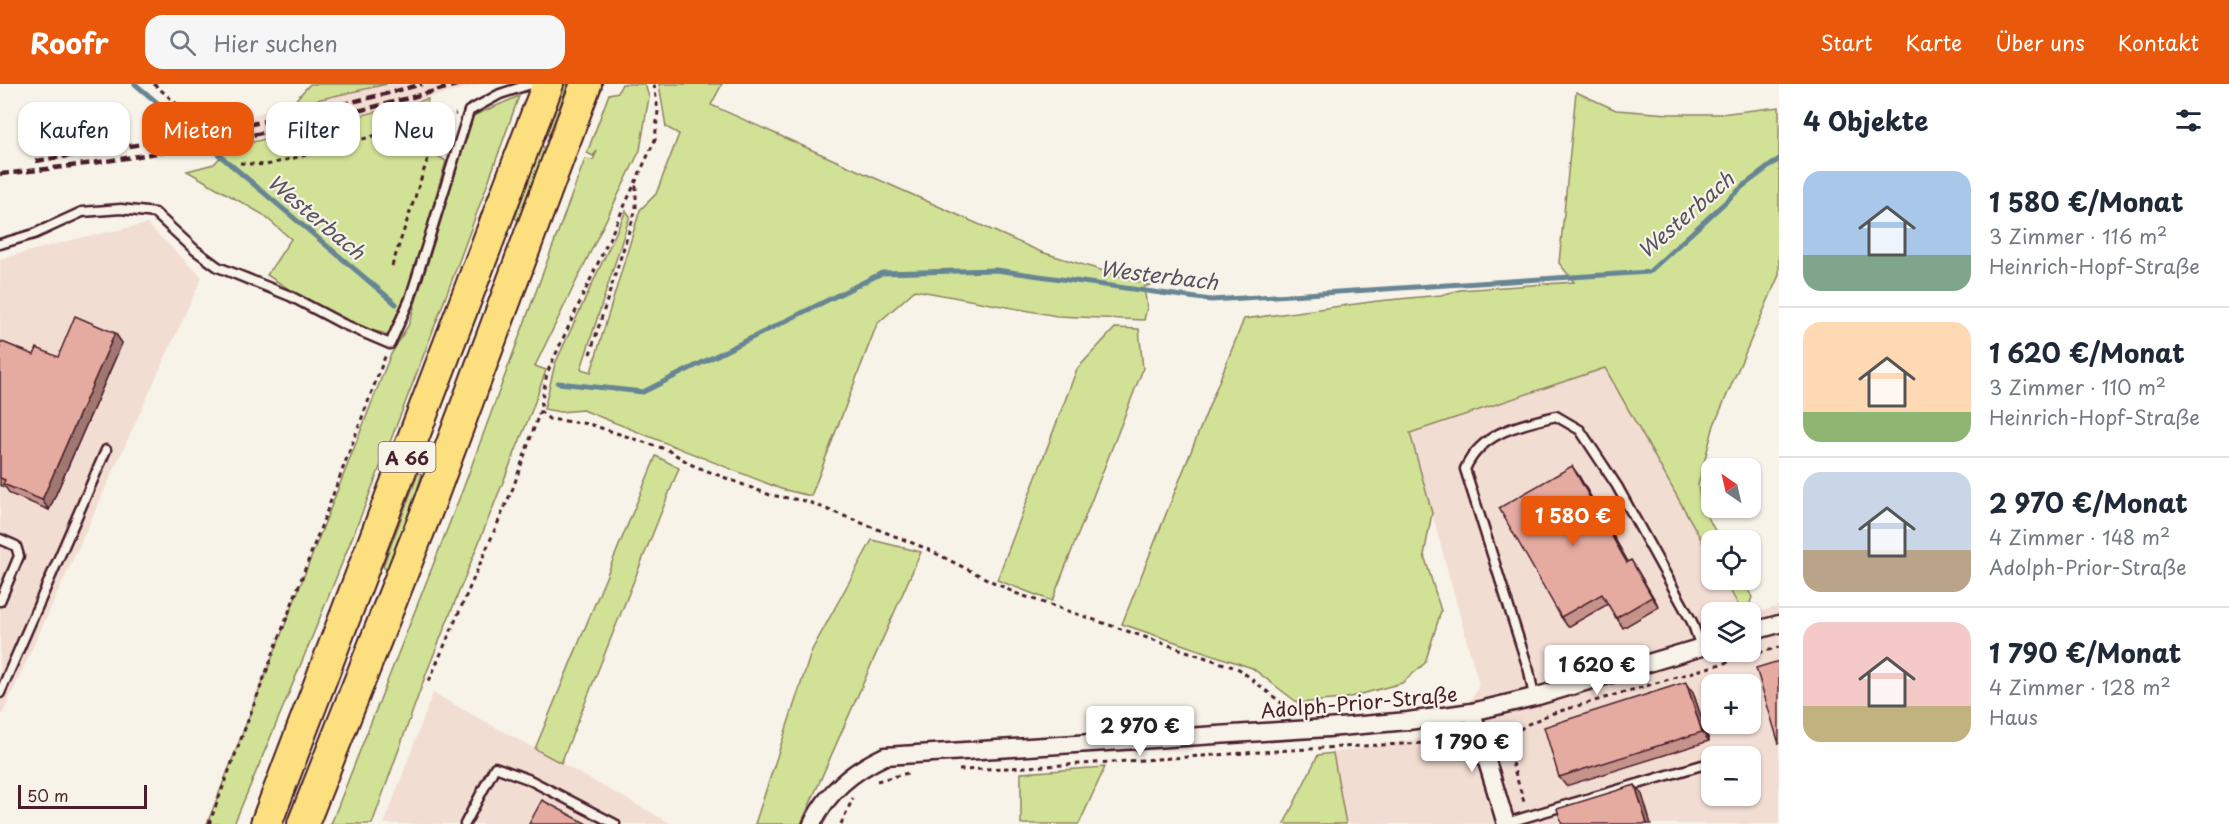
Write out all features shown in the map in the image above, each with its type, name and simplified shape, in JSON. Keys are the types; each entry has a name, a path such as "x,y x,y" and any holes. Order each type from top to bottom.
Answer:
{"highway":[{"name":"A 66","path":"303,824 429,505 586,84"},
{"name":"A 66","path":"266,824 542,86"}],"street":[{"path":"1761,629 1779,624"},
{"name":"Adolph-Prior-Straße","path":"812,824 842,783 861,767 885,756 1328,728 1472,712 1534,697 1701,647"},
{"path":"1472,712 1506,824"}],"lane":[{"path":"0,244 33,234 82,212 121,209 155,213 195,250 219,267 291,296 344,324 390,344 410,298 469,111 500,94 542,86"},
{"path":"1534,697 1529,671 1465,469 1482,444 1497,433 1512,427 1556,416 1580,430 1617,486 1701,637"},
{"path":"0,693 106,450"},
{"path":"0,539 16,546 19,556 0,601"},
{"path":"1506,824 1701,765"},
{"path":"465,824 495,767 528,779 615,824"}],"path":[{"path":"154,84 175,102"},
{"path":"429,681 513,488 540,411 547,373 655,140 658,111 654,84"},
{"path":"455,114 469,111"},
{"path":"240,163 266,165 372,137"},
{"path":"393,266 429,156"},
{"path":"590,354 636,209 636,181"},
{"path":"209,824 390,344"},
{"path":"540,411 549,419 589,424 668,450 692,465 770,495 806,501 925,548 1015,593 1239,669 1284,705 1328,728"},
{"path":"1505,740 1526,725 1550,714 1779,647"},
{"path":"1472,712 1505,740 1528,817"},
{"path":"958,770 1035,767 1365,744 1469,742 1480,739"},
{"path":"873,783 914,772"},
{"path":"841,824 856,791"}],"shaded area":[{"path":"387,84 482,84 411,102 372,102 372,112 360,115 360,102 308,102"},
{"path":"266,112 266,139 254,142 254,117"},
{"path":"147,224 202,277 0,719 0,259 84,237"},
{"path":"1605,368 1701,539 1701,590 1730,590 1737,602 1701,602 1701,662 1761,662 1761,611 1779,606 1779,824 1346,824 1333,753 1453,733 1479,685 1410,433"},
{"path":"433,693 672,824 384,824"}],"green space":[{"path":"310,84 387,84 308,102 294,102"},
{"path":"568,84 549,136 547,133 544,135 562,85"},
{"path":"622,84 645,84 649,97 640,150 535,366 546,370 532,410 426,674 372,824 331,824 463,489 585,159 593,160 597,151 593,156 587,153 609,94 618,92"},
{"path":"659,84 722,84 711,105 1041,252 1150,285 1144,287 1147,308 1144,320 1057,316 915,290 877,324 811,496 781,489 583,410 560,412 544,409 555,364 626,211 630,216 581,369 591,372 640,210 656,194 679,134 666,127"},
{"path":"1576,92 1616,110 1669,114 1720,114 1779,107 1779,275 1714,425 1705,458 1701,458 1698,485 1701,518 1708,518 1715,530 1701,530 1701,539 1605,368 1410,433 1432,513 1424,555 1441,611 1425,663 1402,683 1343,699 1298,703 1252,668 1122,624 1244,319 1441,295 1460,290 1574,282 1559,263"},
{"path":"519,96 382,462 234,824 207,824 390,356 409,324 473,116"},
{"path":"372,113 372,156 438,156 446,161 399,323 392,335 343,324 267,275 291,239 262,214 187,171 214,164 222,156 254,156 254,142 266,139 266,156 360,156 360,116"},
{"path":"540,146 546,147 518,220 515,218"},
{"path":"1115,328 1139,329 1143,369 1052,601 997,580 1077,369"},
{"path":"656,456 679,468 561,763 535,749"},
{"path":"420,473 422,474 410,513 387,571 383,566"},
{"path":"872,540 921,552 801,824 755,824 812,650"},
{"path":"1730,590 1748,590 1752,597 1750,602 1737,602"},
{"path":"1333,753 1346,824 1284,824 1318,755"},
{"path":"1105,767 1079,824 1021,824 1021,773"}],"building":[{"path":"75,316 115,333 42,500 3,484 5,480 0,478 0,341 34,355 37,348 58,357"},
{"path":"1572,466 1627,563 1631,560 1652,597 1616,618 1602,594 1561,617 1499,508"},
{"path":"1779,661 1779,744 1761,685 1761,674 1758,674 1756,668"},
{"path":"1686,682 1701,732 1559,777 1544,727"},
{"path":"1635,785 1647,824 1562,824 1557,809"},
{"path":"542,800 587,824 529,824"}],"waterway":[{"name":"Westerbach","path":"135,84 396,304"},
{"name":"Westerbach","path":"558,383 643,392 882,273 996,270 1211,300 1649,272 1743,186 1779,159"}],"railway":[{"path":"36,161 230,128 326,108 422,84"},
{"path":"0,174 116,160 232,139 347,114 460,84"}]}
